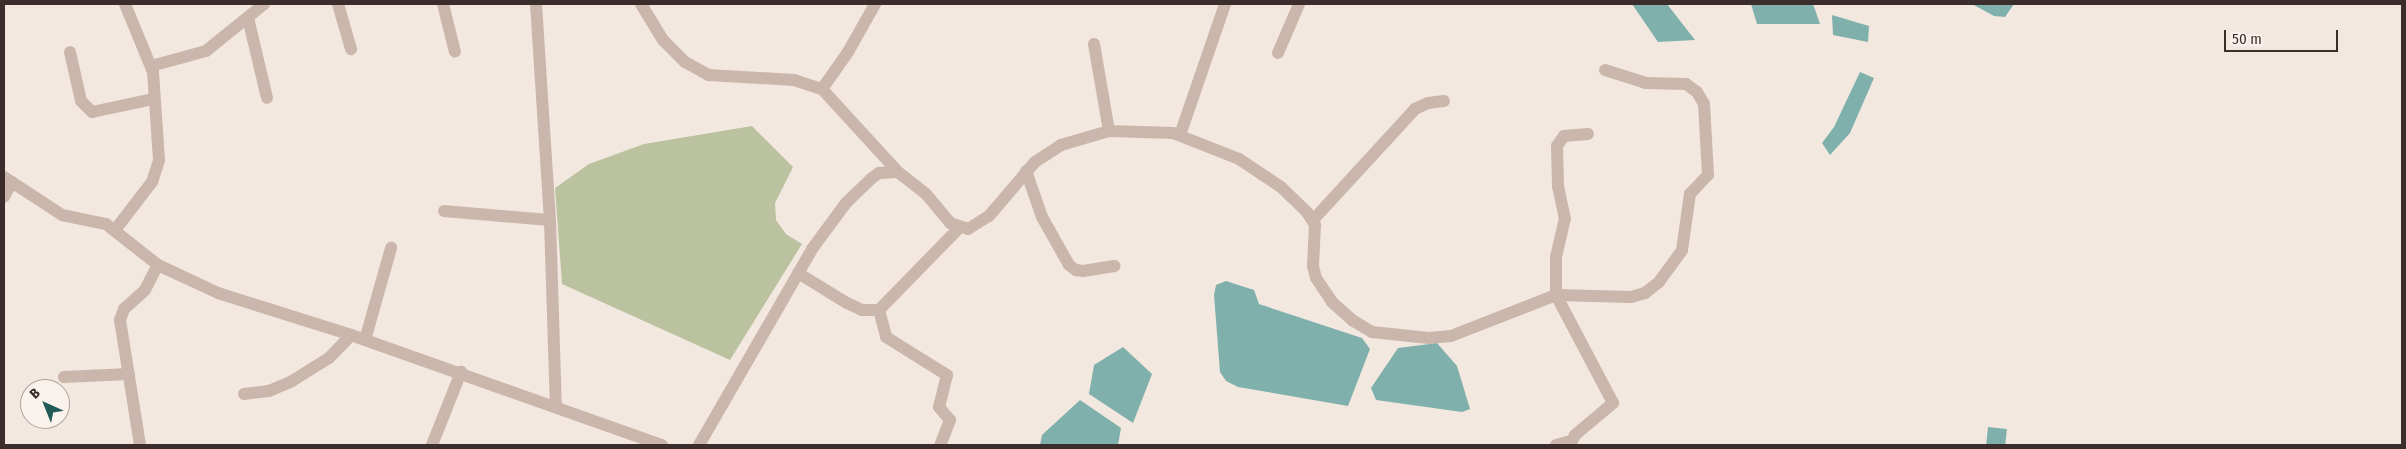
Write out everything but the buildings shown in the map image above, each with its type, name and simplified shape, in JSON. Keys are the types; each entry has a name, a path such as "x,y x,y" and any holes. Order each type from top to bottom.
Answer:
{"street":[{"path":"116,230 152,182 159,160 151,66 125,4"},
{"path":"151,66 206,51 264,4"},
{"path":"338,4 351,49"},
{"path":"443,4 455,52"},
{"path":"536,4 550,220 556,406"},
{"path":"641,4 663,40 685,62 708,75 794,80 822,89 898,172 926,194 950,224 959,228 968,229 989,216 1026,171 1062,144 1109,131 1140,130 1180,135 1257,168 1294,197 1312,220 1316,230 1313,266 1316,278 1332,302 1352,320 1372,332 1429,338 1451,336 1556,295 1631,297 1652,289 1682,250 1690,194 1705,179 1709,169 1704,104 1697,92 1679,82 1646,83 1605,70"},
{"path":"822,89 848,52 875,4"},
{"path":"1180,135 1225,4"},
{"path":"1278,53 1299,4"},
{"path":"248,18 266,98"},
{"path":"1094,44 1109,131"},
{"path":"70,52 81,101 92,112 153,100"},
{"path":"1312,220 1415,109 1428,103 1444,101"},
{"path":"1556,445 1571,443 1613,403 1556,295 1556,257 1565,219 1558,187 1557,146 1564,136 1588,134"},
{"path":"1026,171 1042,216 1069,265 1076,270 1115,266"},
{"path":"699,445 798,273 846,204 879,174 898,172"},
{"path":"4,197 8,179 62,215 106,224 158,265 218,293 460,372 662,445"},
{"path":"444,211 550,220"},
{"path":"798,273 847,304 862,310 879,310 959,228"},
{"path":"366,340 391,248"},
{"path":"140,445 120,330 120,315 143,293 158,265"},
{"path":"879,310 886,337 947,374 938,407 950,420 941,444"},
{"path":"244,394 269,390 292,381 330,358 351,335"},
{"path":"432,445 460,372"},
{"path":"64,377 129,374"}],"green space":[{"path":"752,126 793,167 775,203 776,220 786,234 802,244 730,360 562,284 555,188 589,164 644,144"}],"water":[{"path":"1632,4 1667,4 1695,40 1658,42"},
{"path":"1751,4 1813,4 1820,24 1757,24"},
{"path":"1972,4 2014,4 2005,17 1994,16"},
{"path":"1832,15 1869,26 1868,42 1833,35"},
{"path":"1860,72 1874,78 1850,133 1830,155 1822,143 1834,127"},
{"path":"1226,281 1254,290 1259,304 1362,338 1370,349 1348,406 1238,387 1226,381 1220,372 1214,295 1216,285"},
{"path":"1437,343 1457,366 1470,409 1462,412 1376,400 1371,388 1398,348"},
{"path":"1123,347 1152,374 1133,423 1089,394 1094,365"},
{"path":"1080,400 1121,428 1118,445 1040,445 1042,435"},
{"path":"1988,427 2007,429 2005,445 1986,445"}]}
